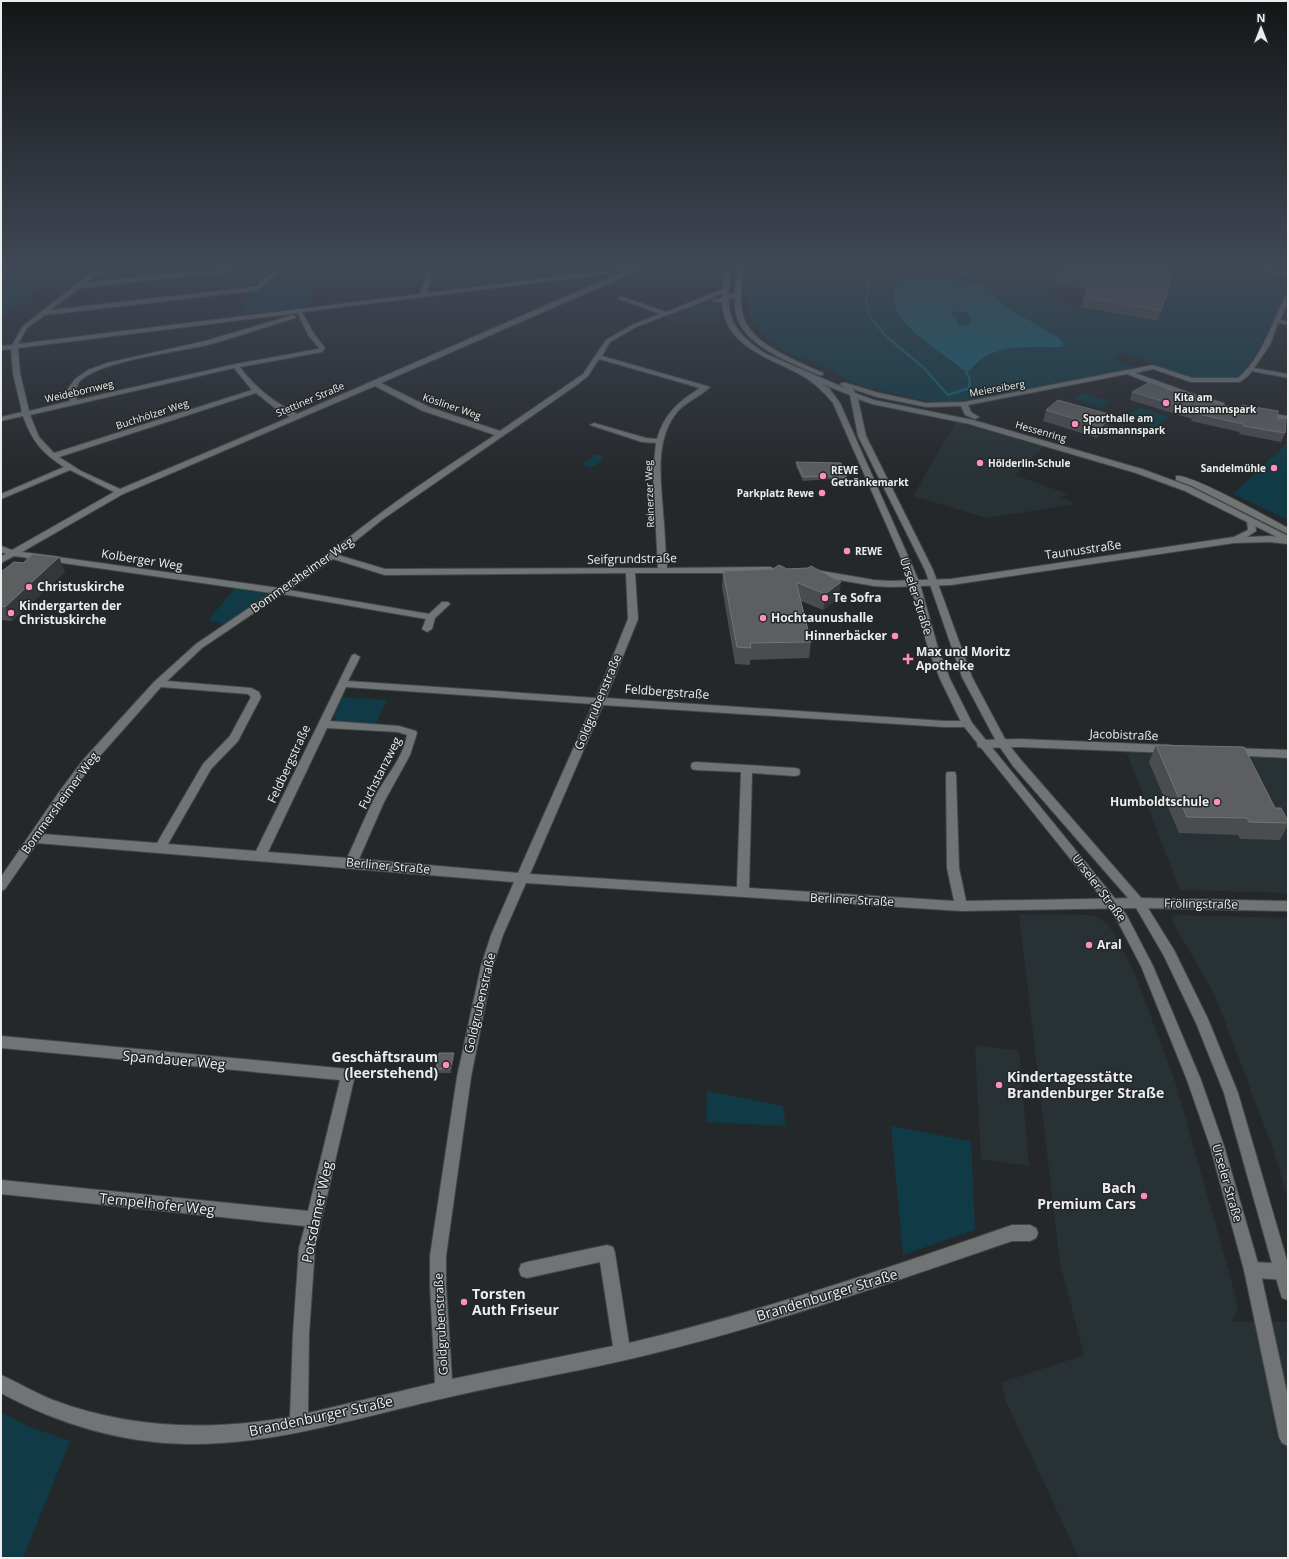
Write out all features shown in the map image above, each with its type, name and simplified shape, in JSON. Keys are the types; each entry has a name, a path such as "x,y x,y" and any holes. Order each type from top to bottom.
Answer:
{"street":[{"path":"18,338 14,345 18,381 26,413 40,444 53,456 71,468 120,492"},
{"path":"1,348 74,338"},
{"path":"74,402 71,394 72,388 81,378 94,370 140,356 207,343 224,338"},
{"name":"Weidebornweg","path":"1,419 236,366 322,350 313,338"},
{"name":"Stettiner Straße","path":"1,560 120,492 479,338"},
{"name":"Bommersheimer Weg","path":"1,886 63,795 88,762 158,684 199,646 279,591 296,582 380,517 576,383 586,375 608,341 613,338"},
{"path":"743,338 753,348 804,374"},
{"name":"Hessenring","path":"756,338 773,351 844,384 877,395 928,405 974,417 1130,461 1173,475 1195,484 1288,531"},
{"path":"1270,338 1267,345 1250,369 1288,376"},
{"name":"Reinerzer Weg","path":"598,357 706,387 686,400 672,414 660,441 657,453 656,470 663,571"},
{"path":"236,366 256,391 272,404 295,416"},
{"name":"Meiereiberg","path":"928,405 964,404 1153,367 1192,380 1236,381 1244,377 1250,369"},
{"path":"1127,372 1196,398 1229,408"},
{"name":"Hessenring","path":"804,374 872,402 976,424 1139,471 1188,489 1288,540"},
{"name":"Urseler Straße","path":"804,374 831,395 915,584 933,648 945,679 967,724 1089,872 1113,904 1123,919 1147,966 1194,1080 1217,1146 1252,1270 1288,1438"},
{"name":"Kösliner Weg","path":"375,383 426,410 502,434"},
{"path":"844,384 854,395 877,395"},
{"name":"Buchhölzer Weg","path":"53,456 256,391"},
{"name":"Urseler Straße","path":"843,421 843,400 854,395 862,436 935,583 967,677 1002,743 1138,903 1148,917 1169,954 1203,1023 1228,1086 1285,1272 1288,1292"},
{"name":"Meiereiberg","path":"964,404 967,411 974,417"},
{"path":"857,414 865,409 886,405"},
{"path":"1258,413 1288,418"},
{"path":"594,425 645,440 660,441"},
{"path":"1,497 71,468"},
{"name":"Taunusstraße","path":"1234,540 1252,531 1251,522"},
{"name":"Taunusstraße","path":"935,583 1234,540 1288,540"},
{"name":"Kolberger Weg","path":"1,549 12,553 279,591 431,616"},
{"name":"Seifgrundstraße","path":"331,556 385,572 630,572 783,570"},
{"name":"Goldgrubenstraße","path":"444,1389 438,1285 438,1256 462,1090 488,960 497,935 600,700 632,619 630,572"},
{"path":"804,572 874,584 935,583"},
{"path":"427,629 431,616 445,604"},
{"name":"Feldbergstraße","path":"260,856 355,657"},
{"path":"158,684 251,691 256,697 234,738 207,767 160,848"},
{"name":"Feldbergstraße","path":"342,684 967,724"},
{"name":"Fuchstanzweg","path":"323,724 399,729 412,733 410,742 394,776 384,791 351,863"},
{"name":"Jacobistraße","path":"982,744 1002,743 1180,750"},
{"path":"1219,751 1288,754"},
{"path":"696,766 796,772"},
{"path":"743,893 747,769"},
{"path":"951,775 952,868 961,906"},
{"name":"Berliner Straße","path":"33,838 522,878 743,893 961,906 1113,904"},
{"name":"Frölingstraße","path":"1113,904 1138,903 1288,906"},
{"name":"Spandauer Weg","path":"1,1042 348,1075"},
{"name":"Potsdamer Weg","path":"299,1424 305,1259 313,1219 348,1075"},
{"name":"Tempelhofer Weg","path":"1,1187 313,1219"},
{"name":"Brandenburger Straße","path":"1,1384 61,1413 103,1425 160,1434 211,1435 260,1432 444,1389 675,1340 810,1301 1012,1233 1030,1233"},
{"path":"527,1270 606,1253 622,1352"},
{"path":"1252,1270 1285,1272"}],"shaded area":[{"path":"766,338 1264,338 1253,359 1238,378 1192,378 1124,353 1112,357 1134,368 1087,379 947,403 932,402 858,385 821,365 792,355"},
{"path":"921,338 1059,338 1064,345 1061,347 1021,347 1001,350 983,358 969,371 963,370"},
{"path":"1082,393 1110,402 1101,408 1073,398"},
{"path":"1139,407 1169,417 1155,428 1124,418"},
{"name":"Hölderlin-Schule","path":"956,422 1043,447 1015,475 1068,494 1061,497 1075,504 987,518 913,496"},
{"name":"Sandelmühle","path":"1288,442 1288,520 1233,494"},
{"path":"593,455 601,455 603,459 593,466 585,466 585,462 590,460"},
{"path":"237,586 279,591 229,626 208,620"},
{"path":"341,697 387,700 375,725 339,722 332,715"},
{"name":"Humboldtschule","path":"1127,753 1288,758 1288,893 1180,890"},
{"path":"1019,914 1091,915 1098,917 1107,924 1115,935 1136,977 1176,1084 1233,1287 1238,1311 1231,1322 1288,1322 1288,1558 1079,1558 1005,1399 1002,1382 1084,1355 1060,1263"},
{"path":"1172,916 1288,918 1288,1199 1274,1152 1215,995 1172,921"},
{"name":"Kindertagesstätte Brandenburger Straße","path":"975,1045 1019,1051 1029,1166 981,1159"},
{"path":"707,1091 783,1106 786,1126 706,1122"},
{"path":"891,1126 971,1141 975,1230 903,1255"},
{"path":"1,1412 30,1427 70,1441 23,1558 1,1558"}],"building":[{"path":"1150,382 1203,403 1208,401 1242,410 1242,405 1278,411 1277,419 1286,421 1285,433 1243,426 1243,424 1194,413 1196,411 1132,392"},
{"path":"1058,400 1112,415 1101,427 1046,410"},
{"name":"REWE Getränkemarkt","path":"796,462 841,463 847,475 844,475 846,477 832,478 831,476 803,477"},
{"path":"33,554 59,557 5,607 1,606 1,572 14,562 23,563"},
{"name":"Hochtaunushalle","path":"779,565 787,569 808,568 811,566 841,582 825,594 796,582 811,642 750,643 751,648 737,647 723,571 773,569"},
{"path":"1156,745 1244,747 1275,808 1281,808 1288,823 1249,822 1247,818 1187,817"},
{"name":"Geschäftsraum (leerstehend)","path":"439,1053 454,1053 450,1069 436,1069"}],"waterway":[{"path":"888,338 924,368 948,395 969,388 970,380 966,371"}],"place":[{"name":"Kita am Hausmannspark","path":"1166,403"},
{"name":"Sporthalle am Hausmannspark","path":"1075,424"},
{"name":"Hölderlin-Schule","path":"980,463"},
{"name":"Sandelmühle","path":"1274,468"},
{"name":"REWE Getränkemarkt","path":"823,476"},
{"name":"Parkplatz Rewe","path":"822,493"},
{"name":"REWE","path":"847,551"},
{"name":"Christuskirche","path":"29,587"},
{"name":"Te Sofra","path":"825,598"},
{"name":"Kindergarten der Christuskirche","path":"11,613"},
{"name":"Hochtaunushalle","path":"763,618"},
{"name":"Hinnerbäcker","path":"895,636"},
{"name":"Max und Moritz Apotheke","path":"908,659"},
{"name":"Humboldtschule","path":"1217,802"},
{"name":"Aral","path":"1089,945"},
{"name":"Geschäftsraum (leerstehend)","path":"446,1065"},
{"name":"Kindertagesstätte Brandenburger Straße","path":"999,1085"},
{"name":"Bach Premium Cars","path":"1144,1196"},
{"name":"Torsten Auth Friseur","path":"464,1302"}]}
